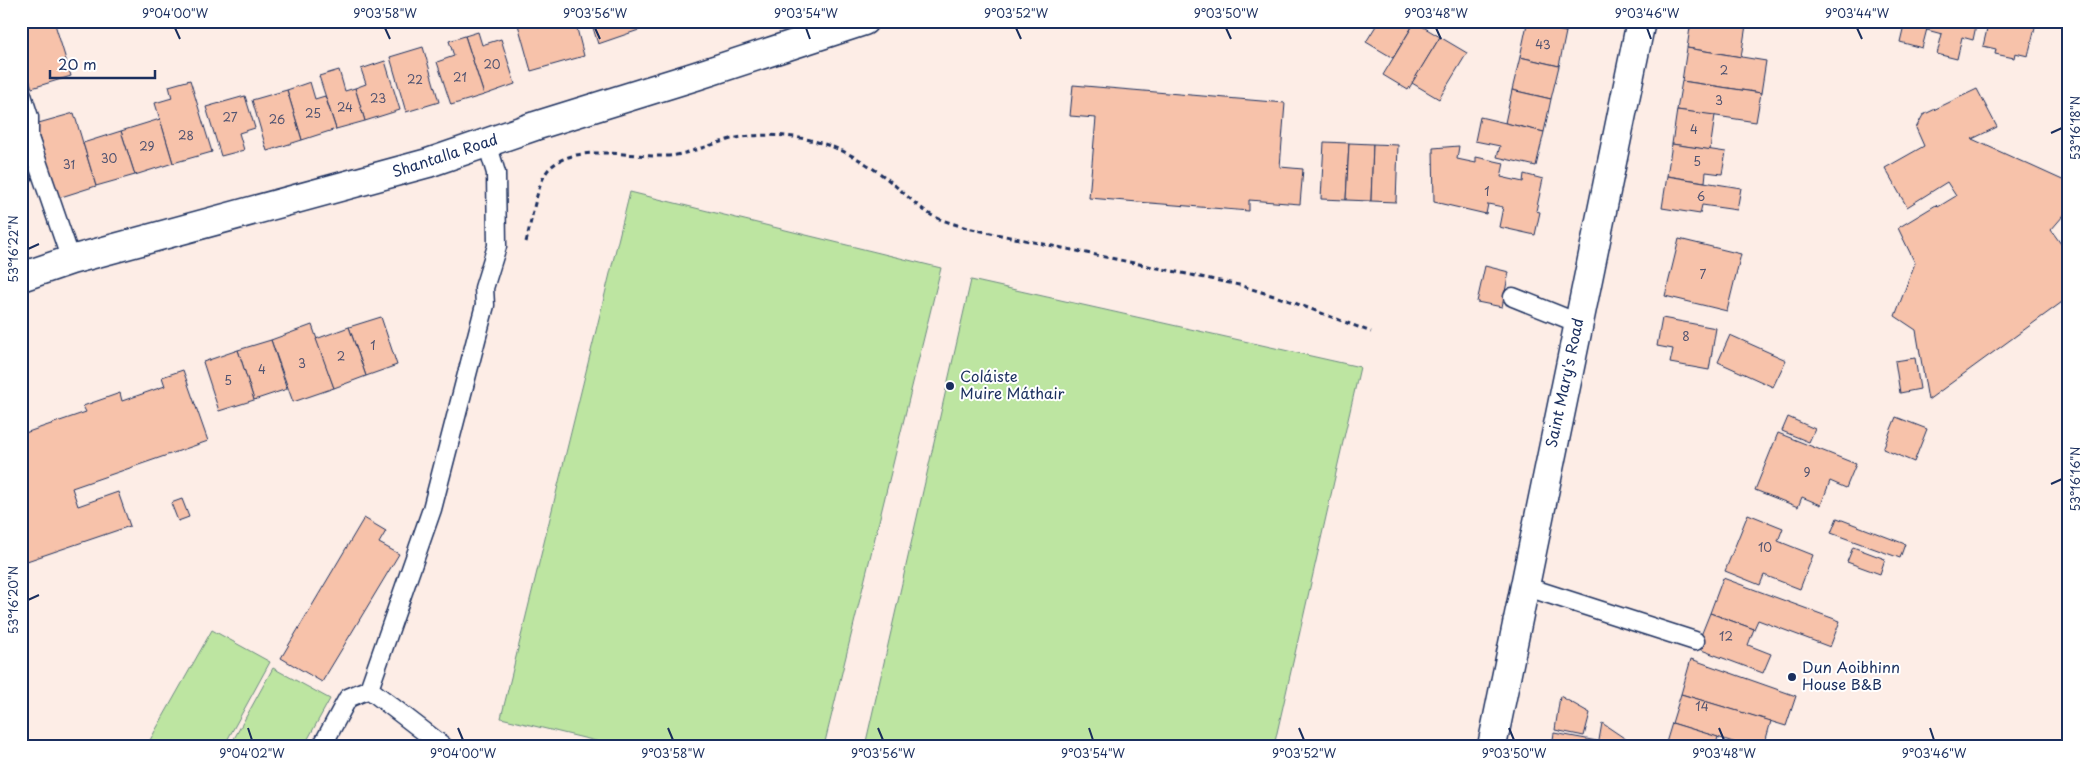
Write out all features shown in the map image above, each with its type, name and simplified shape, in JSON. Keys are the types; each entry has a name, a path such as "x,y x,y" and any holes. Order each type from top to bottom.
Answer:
{"street":[{"name":"Shantalla Road","path":"21,277 72,260 428,163 864,21"},
{"name":"Saint Mary's Road","path":"1492,746 1641,21"}],"lane":[{"path":"21,92 29,118 29,138 72,260"},
{"path":"322,746 348,698 369,689 432,508 485,305 484,288 497,246 496,173 487,143"},
{"path":"1513,297 1578,323"},
{"path":"1524,586 1695,641"},
{"path":"369,689 443,746"}],"path":[{"path":"526,243 541,181 548,169 562,160 576,155 594,153 651,157 676,155 731,139 762,135 788,136 821,143 852,156 875,169 932,215 949,222 967,228 1239,285 1287,300 1371,332"}],"green space":[{"path":"630,192 941,268 824,746 617,746 501,718"},
{"path":"971,280 1360,367 1274,746 865,746"},
{"path":"212,630 270,662 224,746 160,746 150,740"},
{"path":"273,668 330,699 304,746 230,746"}],"building":[{"path":"21,21 54,21 71,76 32,88 21,54"},
{"path":"517,21 575,21 584,56 531,71"},
{"path":"591,21 665,21 598,44"},
{"path":"1379,21 1415,22 1393,58 1366,42"},
{"path":"1528,21 1569,21 1566,32 1527,24"},
{"path":"1691,21 1725,21 1746,25 1741,57 1687,48"},
{"path":"1891,21 1929,21 1922,48 1900,42 1904,25"},
{"path":"1929,21 1977,21 1973,40 1962,37 1957,59 1937,54 1942,34 1927,30"},
{"path":"1989,21 2036,23 2028,56 2015,53 2014,58 1995,54 1996,49 1983,46"},
{"path":"1415,22 1440,37 1408,90 1383,75"},
{"path":"1527,24 1566,32 1559,66 1520,57"},
{"path":"478,32 482,45 501,39 515,84 484,95 465,36"},
{"path":"465,36 484,95 451,105 437,62 454,56 449,41"},
{"path":"1440,37 1467,53 1439,99 1412,83"},
{"path":"423,47 439,102 406,112 390,57"},
{"path":"1687,48 1766,61 1761,93 1682,81"},
{"path":"1520,57 1559,66 1551,99 1512,90"},
{"path":"385,61 400,110 365,121 355,88 366,84 361,69"},
{"path":"339,70 345,91 355,88 365,121 336,129 319,76"},
{"path":"190,80 212,152 173,163 155,103 172,98 169,86"},
{"path":"1682,81 1761,93 1756,122 1677,110"},
{"path":"310,82 315,99 325,96 336,129 302,140 287,90"},
{"path":"1073,85 1285,103 1280,167 1303,169 1300,204 1249,200 1249,211 1089,198 1096,118 1070,116"},
{"path":"1977,89 1997,127 1972,139 2069,183 2069,209 2051,230 2069,255 2069,297 1928,400 1916,330 1895,316 1915,263 1898,228 1936,205 1938,207 1956,196 1947,182 1907,207 1885,168 1924,146 1916,128 1923,115"},
{"path":"287,90 302,140 267,151 252,100"},
{"path":"1512,90 1551,99 1544,132 1505,123"},
{"path":"245,96 255,128 239,133 244,150 221,156 206,107"},
{"path":"1677,110 1715,115 1710,150 1672,144"},
{"path":"74,113 96,186 58,198 35,124"},
{"path":"1480,117 1544,132 1536,166 1497,157 1500,146 1475,141"},
{"path":"160,119 173,163 135,175 121,131"},
{"path":"121,131 135,175 96,186 83,143"},
{"path":"1324,142 1349,143 1346,200 1321,199"},
{"path":"1349,143 1373,144 1371,201 1346,200"},
{"path":"1373,144 1398,145 1396,202 1371,201"},
{"path":"1672,144 1726,152 1722,174 1706,172 1705,182 1667,176"},
{"path":"1459,146 1457,159 1476,163 1476,157 1504,163 1501,177 1523,182 1524,174 1543,179 1536,211 1540,212 1535,235 1499,227 1503,207 1488,204 1486,214 1434,202 1433,148"},
{"path":"21,154 32,180 21,184"},
{"path":"1667,176 1741,188 1737,210 1702,205 1700,214 1662,208"},
{"path":"1679,239 1741,254 1727,311 1665,296"},
{"path":"1485,266 1509,272 1502,307 1477,302"},
{"path":"381,317 397,365 366,376 349,327"},
{"path":"1662,318 1716,328 1709,370 1670,363 1673,349 1657,346"},
{"path":"312,325 334,388 293,402 271,340"},
{"path":"349,327 366,376 334,388 316,339"},
{"path":"1730,335 1786,360 1773,387 1718,362"},
{"path":"271,340 287,389 254,400 238,350"},
{"path":"238,350 254,400 219,411 203,362"},
{"path":"1915,358 1920,389 1900,393 1895,361"},
{"path":"183,370 208,441 72,488 78,506 118,492 130,526 21,563 21,423 25,433 86,412 83,406 120,393 122,401 165,386 162,377"},
{"path":"1788,417 1815,429 1809,442 1782,431"},
{"path":"1896,417 1927,429 1914,462 1883,449"},
{"path":"1778,433 1856,464 1846,488 1830,481 1821,505 1802,497 1798,507 1755,490"},
{"path":"182,499 189,517 178,521 171,503"},
{"path":"1748,514 1783,528 1778,541 1813,555 1800,589 1764,575 1760,585 1725,571"},
{"path":"364,518 386,531 379,543 399,554 322,682 281,658"},
{"path":"1837,518 1905,544 1900,558 1831,533"},
{"path":"1853,547 1885,559 1880,574 1847,562"},
{"path":"1723,578 1840,621 1830,647 1758,620 1754,629 1710,613"},
{"path":"1710,613 1754,629 1748,645 1771,654 1763,673 1696,648"},
{"path":"1691,659 1796,696 1786,726 1681,694"},
{"path":"1681,694 1771,721 1764,746 1746,746 1672,723"},
{"path":"1560,696 1590,713 1584,736 1555,730"},
{"path":"1602,723 1636,746 1598,746"},
{"path":"1672,723 1718,737 1716,744 1723,746 1665,746"},
{"path":"1554,733 1597,741 1596,746 1552,746"}],"place":[{"name":"Coláiste Muire Máthair","path":"950,386"},
{"name":"Dun Aoibhinn House B&B","path":"1792,677"}]}
